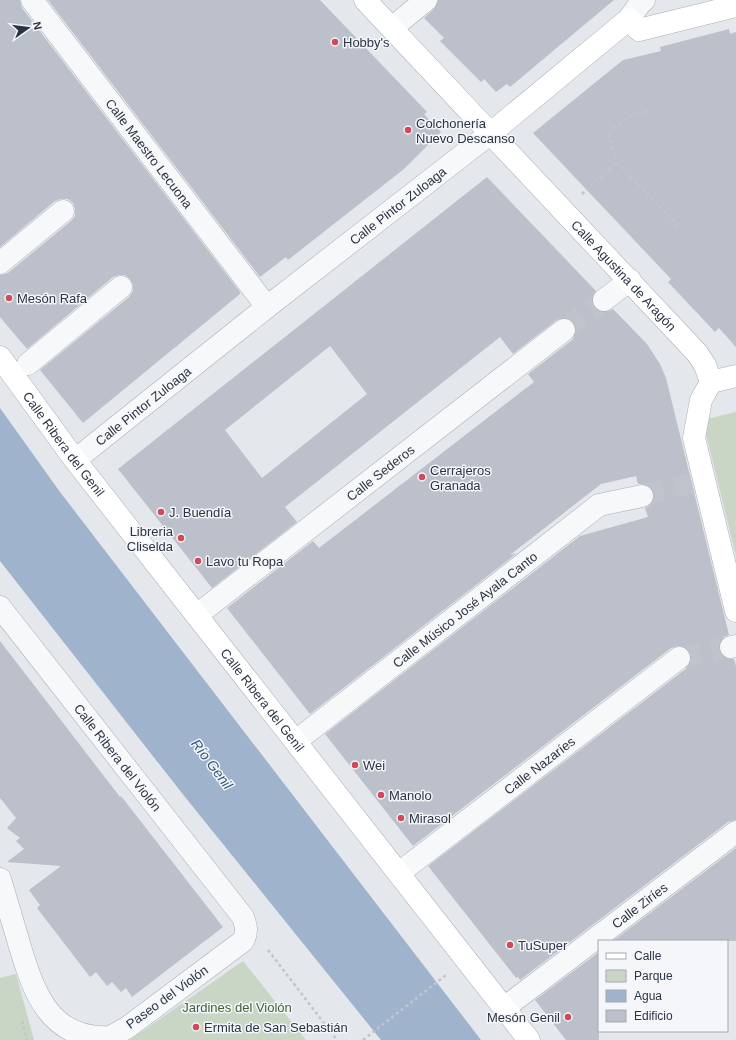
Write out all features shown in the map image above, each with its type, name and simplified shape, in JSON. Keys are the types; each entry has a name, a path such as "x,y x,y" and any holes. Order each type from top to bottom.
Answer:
{"street":[{"name":"Calle Maestro Lecuona","path":"32,0 267,307"},
{"name":"Calle Agustina de Aragón","path":"365,0 630,280 697,353 705,365 712,382"},
{"path":"392,28 426,0"},
{"path":"644,0 629,19 639,30 736,6"},
{"name":"Calle Pintor Zuloaga","path":"75,460 267,307 491,133 629,19"},
{"path":"0,263 63,211"},
{"path":"604,300 630,280"},
{"path":"28,364 121,287"},
{"name":"Calle Sederos","path":"197,615 564,330"},
{"name":"Calle Ribera del Genil","path":"0,356 75,460 529,1040"},
{"path":"736,376 712,382 701,400 694,438 698,481 736,611"},
{"name":"Calle Músico José Ayala Canto","path":"296,741 599,505 642,496"},
{"name":"Calle Ribera del Violón","path":"0,607 236,909"},
{"name":"Calle Nazaríes","path":"399,873 679,658"},
{"name":"Calle Ziríes","path":"504,1008 736,832"},
{"name":"Paseo del Violón","path":"0,879 36,996 49,1020 68,1035 90,1039 109,1037 128,1027 243,941 246,935 246,927 243,917 236,909"}],"path":[{"path":"648,111 630,116 608,133 617,162 678,226"},
{"path":"582,195 617,162"},
{"path":"265,946 337,1040"},
{"path":"364,1039 447,975"}],"green space":[{"path":"736,412 736,556 705,430 707,419"},
{"name":"Jardines del Violón","path":"243,961 306,1040 130,1040"},
{"path":"16,974 34,1040 0,1040 0,978"}],"water":[{"name":"Río Genil","path":"0,408 60,492 481,1040 381,1040 185,797 0,561"}],"building":[{"path":"0,0 20,0 22,8 240,292 240,294 83,423 40,370 129,297 133,291 133,285 130,279 125,275 113,277 27,349 0,317 0,275 8,273 71,221 75,216 75,209 73,203 68,199 55,201 0,247"},
{"path":"48,0 320,0 427,112 424,114 441,132 404,169 288,260 286,257 260,277"},
{"path":"438,0 614,0 510,87 507,84 496,92 484,79 481,82 440,41 444,38 424,18 434,9"},
{"path":"729,29 730,34 736,32 736,347 719,328 715,332 668,282 671,279 533,133 623,60 661,51 660,47"},
{"path":"487,177 596,291 592,296 594,308 600,312 613,309 647,344 660,364 666,378 729,635 723,637 719,643 719,650 721,655 727,659 734,659 736,666 736,820 728,822 520,980 518,977 516,978 428,866 687,668 691,657 689,650 683,646 671,648 413,846 325,734 580,536 648,517 645,508 651,505 654,500 654,493 652,488 646,484 638,484 636,476 601,484 510,555 517,553 310,714 227,608 313,541 319,548 534,382 528,374 572,340 576,334 574,322 568,318 557,320 513,354 500,337 285,507 297,522 212,588 118,469","holes":["330,346 367,394 262,478 225,430"]},
{"path":"0,641 120,797 121,796 223,927 132,997 126,988 121,992 112,982 107,986 96,972 90,977 37,908 40,905 29,890 61,866 7,862 24,849 16,841 20,838 7,828 16,818 0,798"},
{"path":"736,848 736,941 614,940"},
{"path":"598,953 599,1040 566,1040 535,1000"}],"tunnel":[{"path":"564,330 604,300"},
{"path":"642,496 692,483"},
{"path":"679,658 731,647"}],"place":[{"name":"Hobby's","path":"335,42"},
{"name":"Colchonería Nuevo Descanso","path":"408,130"},
{"name":"Mesón Rafa","path":"9,298"},
{"name":"Cerrajeros Granada","path":"422,477"},
{"name":"J. Buendía","path":"161,512"},
{"name":"Libreria Cliselda","path":"181,538"},
{"name":"Lavo tu Ropa","path":"198,561"},
{"name":"Wei","path":"355,765"},
{"name":"Manolo","path":"381,795"},
{"name":"Mirasol","path":"401,818"},
{"name":"TuSuper","path":"510,945"},
{"name":"Mesón Genil","path":"568,1017"},
{"name":"Ermita de San Sebastián","path":"196,1027"}]}
